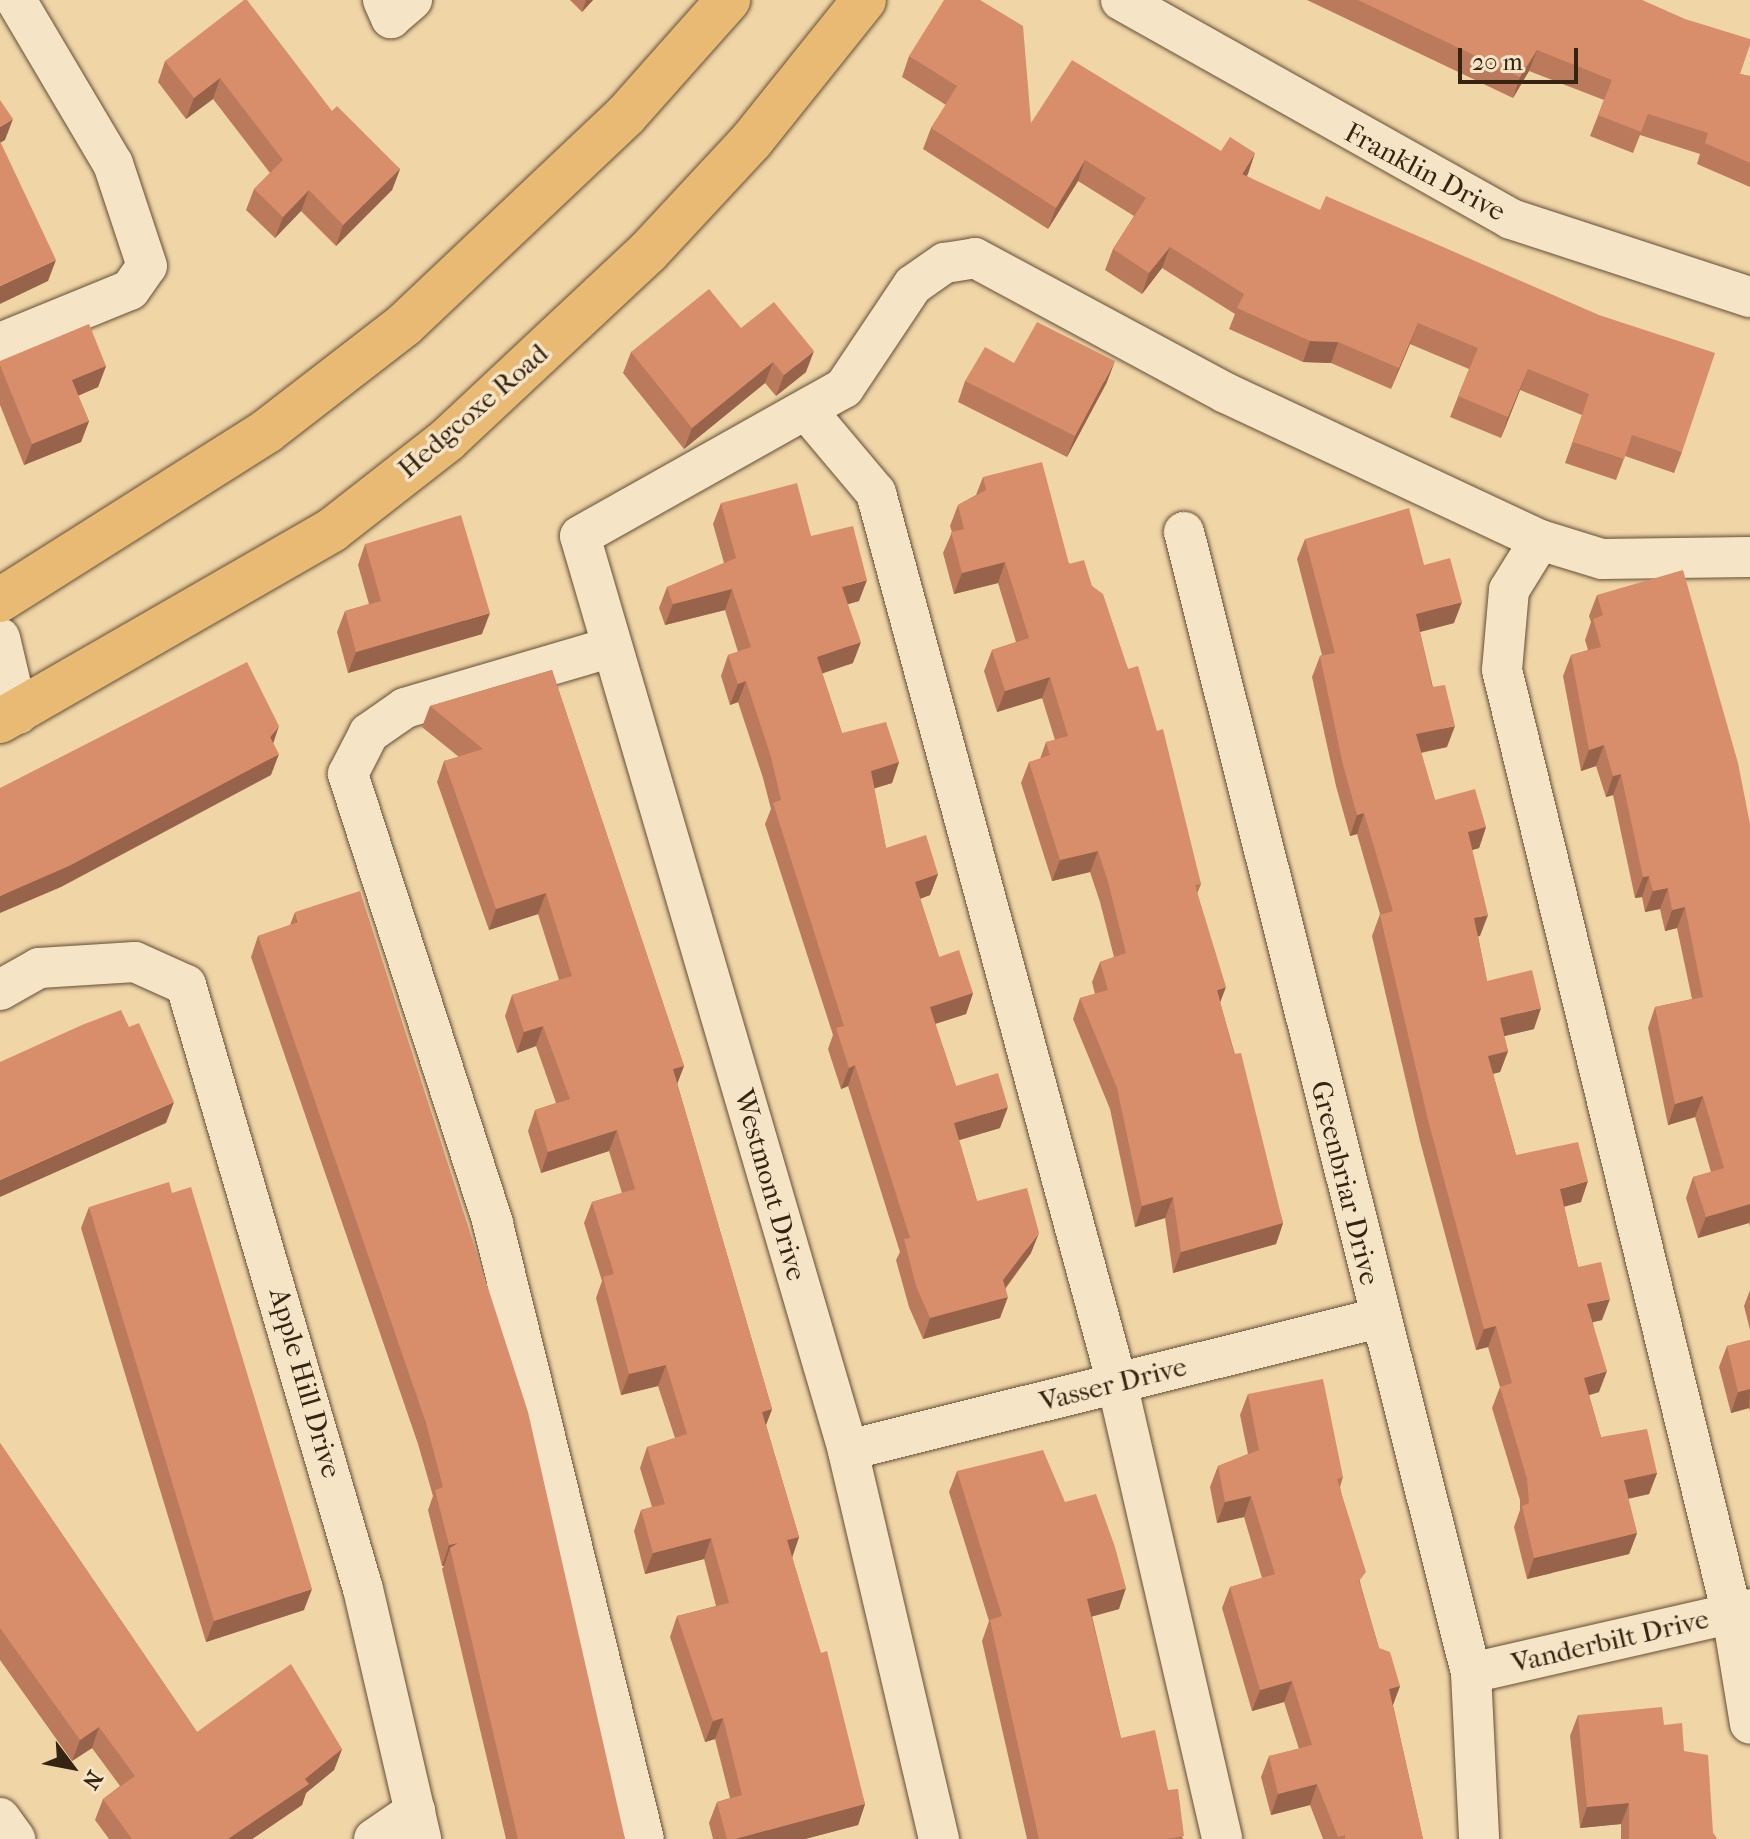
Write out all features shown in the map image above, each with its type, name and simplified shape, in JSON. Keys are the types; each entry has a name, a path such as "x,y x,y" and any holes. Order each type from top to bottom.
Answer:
{"main road":[{"path":"0,600 267,431 404,325 626,115 728,0"},
{"name":"Hedgcoxe Road","path":"9,718 332,530 447,440 648,252 752,140 864,0"}],"street":[{"path":"0,343 130,290 147,266 113,164 16,0"},
{"name":"Franklin Drive","path":"1121,0 1511,219 1750,297"},
{"path":"1222,1839 1117,1383 876,493 807,411 844,388 913,285 945,263 975,258 1253,407 1540,540 1602,559 1750,557"},
{"name":"Westmont Drive","path":"807,411 580,536 848,1450 939,1839"},
{"name":"Greenbriar Drive","path":"1184,532 1379,1318 1471,1673 1479,1839"},
{"path":"1540,540 1509,590 1502,670 1741,1611 1750,1724"},
{"path":"0,638 9,718"},
{"path":"612,647 405,708 369,733 348,774 493,1224 644,1839"},
{"name":"Apple Hill Drive","path":"0,990 39,968 135,962 186,985 355,1559 418,1825"},
{"name":"Vasser Drive","path":"848,1450 1379,1318"},
{"name":"Vanderbilt Drive","path":"1471,1673 1741,1611"},
{"path":"0,1818 15,1839"},
{"path":"374,1839 418,1825"}],"building":[{"path":"244,0 332,111 337,106 400,169 343,225 309,190 283,217 254,189 283,160 220,78 194,98 165,61"},
{"path":"944,0 980,0 1023,26 1031,123 1072,60 1221,151 1230,137 1255,153 1242,174 1320,210 1326,196 1599,315 1715,353 1682,452 1632,435 1624,459 1573,442 1589,394 1528,369 1508,417 1458,396 1478,348 1418,323 1399,368 1338,342 1310,341 1237,308 1244,294 1170,247 1149,273 1113,249 1146,198 1085,160 1056,208 931,128 957,86 909,56"},
{"path":"1358,0 1642,0 1685,19 1750,39 1740,74 1750,76 1750,163 1705,143 1708,133 1648,114 1641,132 1598,115 1612,80 1537,50 1520,77"},
{"path":"0,100 13,119 0,127"},
{"path":"0,141 56,260 0,286"},
{"path":"709,289 741,328 774,302 814,351 784,375 773,362 692,428 631,352"},
{"path":"1037,322 1115,361 1075,436 965,381 985,347 1014,363"},
{"path":"89,324 106,366 72,380 89,421 32,444 0,361"},
{"path":"1042,462 1069,564 1084,560 1092,586 1103,594 1128,669 1138,666 1157,731 1163,729 1201,884 1195,885 1226,987 1217,990 1234,1054 1241,1053 1283,1223 1181,1252 1173,1197 1142,1206 1117,1088 1080,998 1108,990 1100,962 1126,953 1098,851 1060,860 1029,762 1050,755 1046,742 1068,736 1050,677 1005,691 992,650 1029,638 1005,562 962,573 951,532 964,529 958,505 986,490 983,477"},
{"path":"797,483 811,536 853,526 867,580 842,587 861,642 817,657 842,733 886,722 899,762 871,771 886,848 926,835 938,874 915,882 939,957 959,950 973,993 930,1007 956,1086 998,1073 1008,1107 954,1123 977,1201 1027,1188 1039,1233 1003,1280 1008,1297 930,1318 916,1286 904,1239 910,1238 855,1065 849,1068 836,1028 844,1026 773,803 781,800 771,757 746,681 738,684 728,655 751,647 732,589 673,604 667,587 736,558 721,503"},
{"path":"1409,508 1424,565 1450,558 1462,602 1416,614 1432,687 1445,685 1455,726 1416,734 1435,800 1475,789 1486,827 1468,832 1488,915 1474,918 1487,981 1532,970 1541,1008 1500,1018 1508,1051 1488,1056 1516,1155 1578,1142 1588,1181 1560,1189 1578,1267 1601,1262 1610,1299 1587,1304 1607,1371 1584,1378 1601,1437 1647,1429 1657,1473 1624,1480 1637,1533 1534,1558 1522,1506 1529,1503 1527,1479 1500,1387 1512,1383 1496,1326 1484,1329 1428,1120 1380,915 1393,911 1364,813 1357,815 1343,765 1320,656 1335,653 1305,539"},
{"path":"461,515 490,613 356,652 345,611 381,601 365,544"},
{"path":"1683,570 1738,763 1750,824 1750,1204 1706,1217 1693,1177 1724,1168 1703,1096 1675,1104 1655,1007 1703,997 1685,907 1672,910 1668,888 1653,891 1649,876 1643,877 1621,774 1613,776 1604,745 1589,750 1571,655 1601,647 1593,619 1603,615 1597,595"},
{"path":"247,662 279,726 270,737 279,754 69,866 0,896 0,788"},
{"path":"552,670 684,1066 673,1069 772,1409 762,1412 799,1537 787,1540 821,1653 827,1651 865,1804 735,1839 727,1839 717,1802 742,1795 723,1718 713,1721 677,1616 729,1603 711,1538 653,1553 641,1510 665,1504 647,1447 687,1434 666,1365 629,1374 603,1277 614,1274 592,1202 635,1189 617,1130 548,1152 535,1110 570,1099 543,1026 524,1032 512,995 572,976 546,893 496,909 444,761 483,749 430,706"},
{"path":"360,891 528,1412 625,1839 518,1839 450,1548 458,1543 449,1545 435,1490 443,1487 426,1423 258,936 299,922 295,912"},
{"path":"121,1010 129,1027 139,1023 174,1102 0,1180 0,1062"},
{"path":"169,1182 172,1193 191,1187 312,1589 214,1621 89,1207"},
{"path":"1750,1340 1750,1389 1738,1392 1727,1346"},
{"path":"1323,1379 1343,1477 1337,1479 1366,1572 1359,1581 1379,1648 1390,1652 1400,1686 1389,1689 1423,1839 1338,1837 1317,1784 1278,1794 1269,1756 1312,1745 1292,1681 1260,1690 1230,1587 1275,1574 1251,1496 1225,1502 1218,1466 1259,1450 1248,1394"},
{"path":"0,1443 197,1732 291,1664 342,1749 305,1779 309,1784 228,1839 132,1839 103,1799 135,1776 99,1727 80,1740 0,1628"},
{"path":"1043,1450 1065,1502 1096,1494 1126,1588 1087,1599 1121,1738 1155,1730 1168,1790 1178,1789 1184,1836 1166,1839 1039,1839 990,1620 1002,1616 957,1471"},
{"path":"1662,1707 1664,1725 1682,1723 1684,1751 1708,1755 1713,1833 1717,1839 1629,1839 1629,1803 1587,1807 1578,1715"}]}
